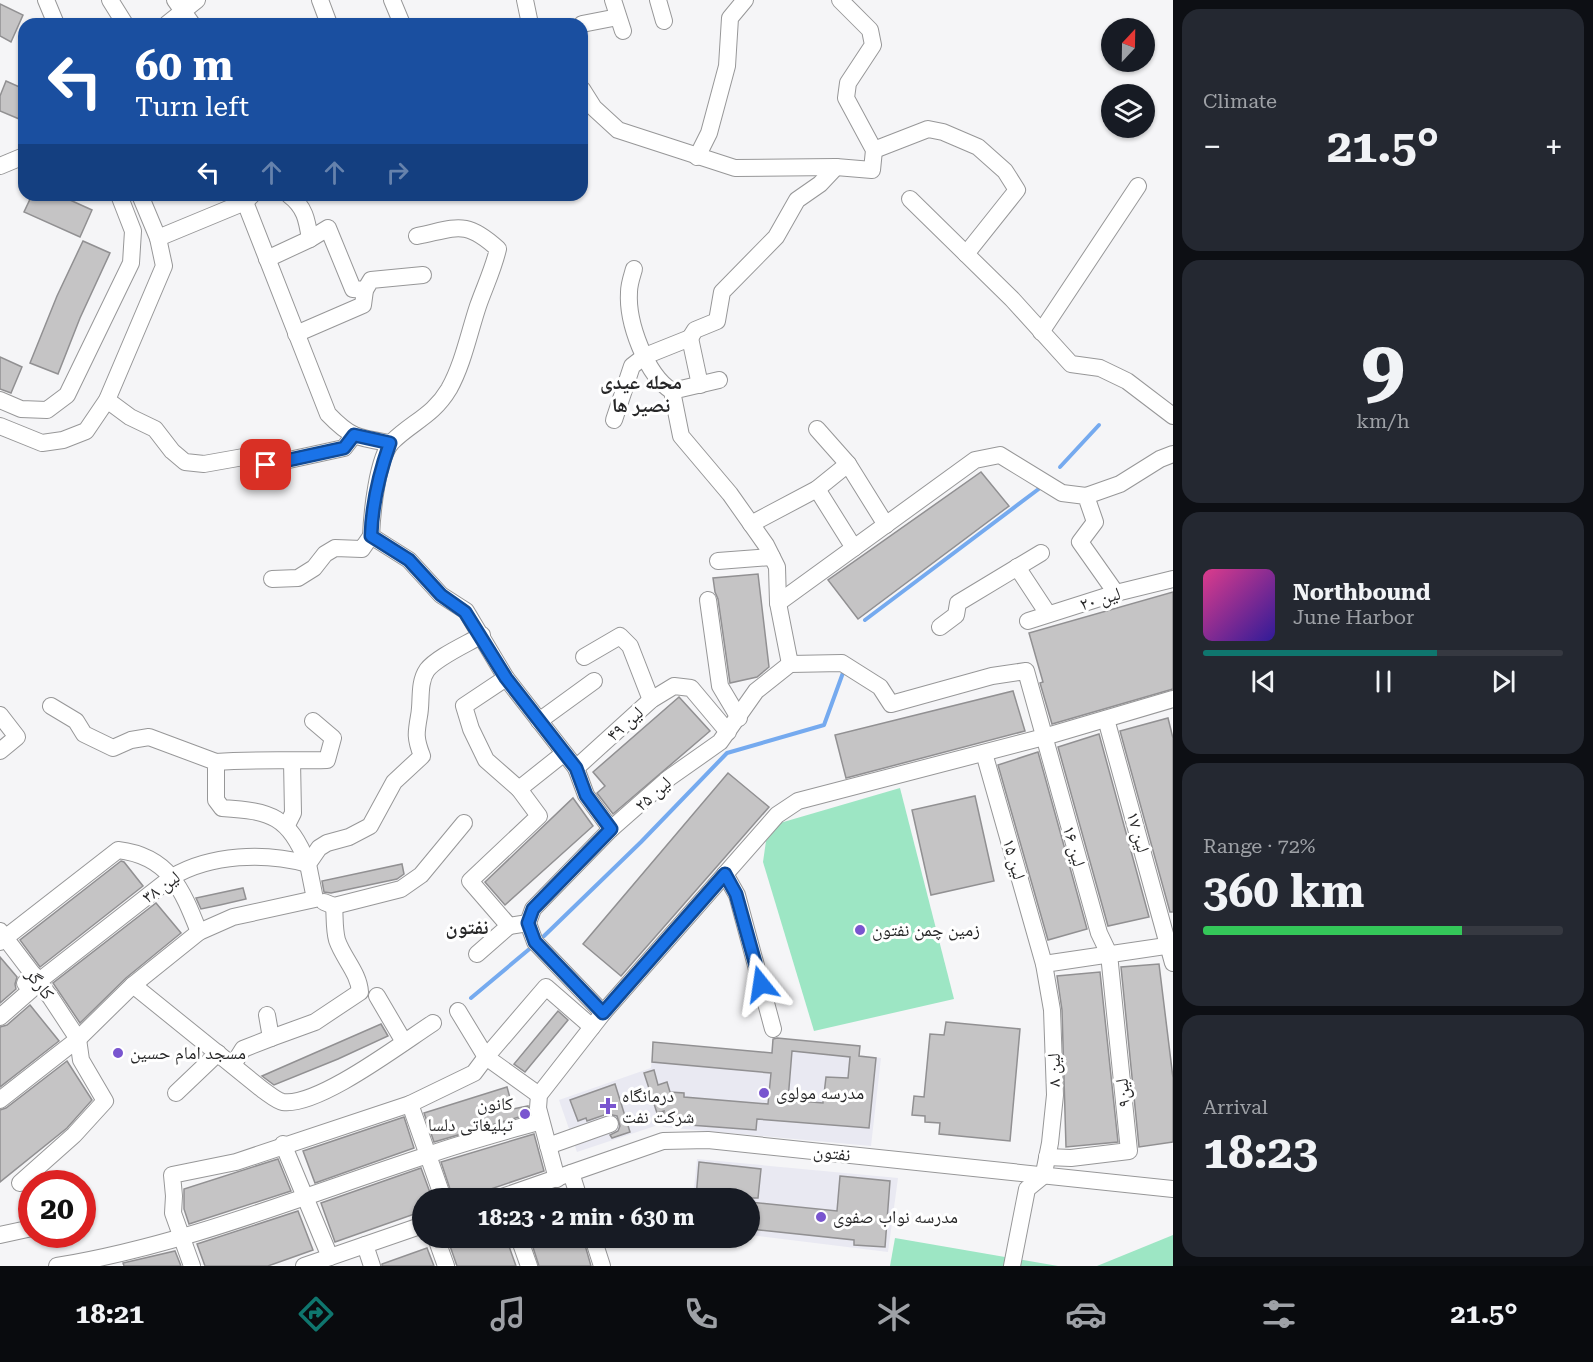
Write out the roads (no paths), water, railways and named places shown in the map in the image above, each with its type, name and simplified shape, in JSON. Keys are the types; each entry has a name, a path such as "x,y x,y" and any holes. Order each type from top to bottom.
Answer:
{"street":[{"path":"46,0 54,18"},
{"path":"110,0 121,18"},
{"path":"183,12 197,0"},
{"path":"320,0 327,18"},
{"path":"392,0 400,18"},
{"path":"525,0 529,18"},
{"path":"588,24 620,24 613,0"},
{"path":"658,0 664,21"},
{"path":"697,157 709,133 727,66 730,18 745,0"},
{"path":"588,98 594,108 618,130 735,168 836,167 872,170 874,150 846,98 848,83 873,45 870,30 840,0"},
{"path":"874,150 928,129 943,132 978,147 1005,171 1017,190 966,254"},
{"path":"0,166 18,158"},
{"path":"614,420 632,366 645,356 690,338 695,330 717,321 722,292 776,237 797,200 820,184 836,167"},
{"path":"1041,332 1138,186"},
{"path":"910,200 966,254 1071,364 1100,368 1127,381 1173,416"},
{"path":"0,400 21,409 47,410 67,394 131,263 133,231 121,201"},
{"path":"0,426 42,443 63,440 86,431 107,400 164,266 158,238 143,201"},
{"path":"158,238 241,201"},
{"path":"249,201 267,259 328,414 344,431 390,443"},
{"path":"297,201 307,217 310,239"},
{"path":"272,579 297,578 314,568 325,554 335,548 362,549 371,536 377,478 390,443 433,411 449,388 479,303 490,279 498,249 480,233 463,227 417,236"},
{"path":"267,259 328,228 353,289 365,290"},
{"path":"634,268 629,291 635,336 662,385 672,392 681,436 751,524 777,567 778,603 790,664"},
{"path":"297,334 363,305 365,290 371,280 423,274"},
{"path":"690,338 700,385"},
{"path":"672,392 719,380"},
{"path":"107,400 130,417 155,429 172,451 185,462 204,464 249,456 266,465 281,463 344,448 354,435"},
{"path":"817,429 848,464 886,525"},
{"path":"778,603 975,460 1000,455 1062,493 1086,496 1120,484 1160,459 1173,454"},
{"path":"751,524 817,489 848,464"},
{"path":"817,489 854,548"},
{"path":"1086,496 1095,522 1080,542 1116,594"},
{"path":"371,536 409,560 441,595 465,612 482,635 506,678 576,768 586,795 611,829"},
{"path":"940,627 956,615 958,603 1041,553"},
{"path":"718,561 772,557"},
{"path":"1017,567 1048,614"},
{"name":"لین ۲۰","path":"1028,621 1173,579"},
{"path":"708,600 720,686 739,718"},
{"path":"308,864 319,848 327,843 349,837 370,826 394,782 422,756 415,730 419,716 421,690 427,671 482,635"},
{"path":"584,657 620,636 630,646 651,700"},
{"name":"لین ۱۶","path":"790,664 842,663 880,687 891,704 992,676 1026,671 1099,933 1109,954"},
{"name":"لین ۲۵","path":"528,923 533,909 611,829 669,778 720,742 756,691 790,664"},
{"path":"506,678 464,706 471,729 486,760 519,789 539,816 470,882 509,926"},
{"path":"539,721 594,681"},
{"name":"لین ۴۹","path":"576,768 651,700 674,686 691,688 728,732"},
{"path":"572,1188 548,1146 538,1108 539,1095 603,1013 777,815 798,801 1044,737 1106,718 1172,705"},
{"path":"51,706 76,721 84,735 113,748 132,740 149,737 216,762 255,758 292,761 327,760 333,738 313,721"},
{"path":"0,715 18,737 0,751"},
{"name":"لین ۱۷","path":"1106,718 1171,946 1173,963"},
{"name":"لین ۱۵","path":"984,753 1044,964"},
{"path":"519,789 563,754"},
{"path":"287,825 293,813 292,761"},
{"path":"216,762 216,800 222,808 246,809 287,825 298,839 308,864 315,899"},
{"path":"0,1100 78,1039 133,985 199,932 233,917 315,899 334,906 401,889 421,875 464,823"},
{"path":"2,937 118,850 139,853 160,865 179,884 199,932"},
{"name":"لین ۳۸","path":"36,978 190,866 246,856 287,858 308,864"},
{"path":"725,874 736,894 773,1029"},
{"path":"233,1065 243,1049 315,1022 360,992 359,981 336,938 334,906"},
{"path":"477,954 509,926 528,923 535,942 603,1013"},
{"name":"کارگر","path":"2,937 36,978 78,1039 81,1060 105,1101 74,1135 35,1170"},
{"path":"1044,964 1171,946"},
{"name":"لین۹","path":"1047,1157 1071,1158 1129,1151 1109,954"},
{"name":"لین ۸","path":"1043,1176 1055,1095 1052,1010 1044,964"},
{"path":"0,1017 31,990 25,983 36,978"},
{"path":"133,985 263,1090 282,1102 303,1100 353,1077 432,1023"},
{"path":"192,1266 172,1213 174,1196 172,1175 236,1162 283,1144 410,1104 474,1073 546,987 592,1027"},
{"path":"377,996 404,1042"},
{"path":"458,1011 486,1057 539,1095"},
{"path":"267,1015 271,1038"},
{"path":"176,1093 218,1053"},
{"path":"410,1104 440,1188"},
{"path":"60,1266 183,1238 428,1155 541,1121"},
{"path":"548,1146 610,1124"},
{"name":"نفتون","path":"531,1188 663,1140 708,1140 1173,1189"},
{"path":"283,1144 330,1257"},
{"path":"1012,1266 1027,1189 1043,1176"},
{"path":"311,1265 412,1229"},
{"path":"0,1235 18,1231"},
{"path":"365,1245 372,1266"},
{"path":"440,1248 446,1266"},
{"path":"523,1248 529,1266"},
{"path":"596,1248 602,1266"}],"waterway":[{"path":"1060,467 1099,425"},
{"path":"865,620 1040,488"},
{"path":"544,936 641,842 727,753 824,725 844,670"},
{"path":"471,998 533,946"}],"place":[{"name":"زمین چمن نفتون","path":"860,930"},
{"name":"مسجد امام حسین","path":"118,1053"},
{"name":"مدرسه مولوی","path":"764,1093"},
{"name":"درمانگاه شرکت نفت","path":"608,1106"},
{"name":"کانون تبلیغاتی دلسا","path":"525,1114"},
{"name":"مدرسه نواب صفوی","path":"821,1217"}],"district":[{"name":"محله عیدی نصیر ها","path":"641,394"},
{"name":"نفتون","path":"467,927"}]}
